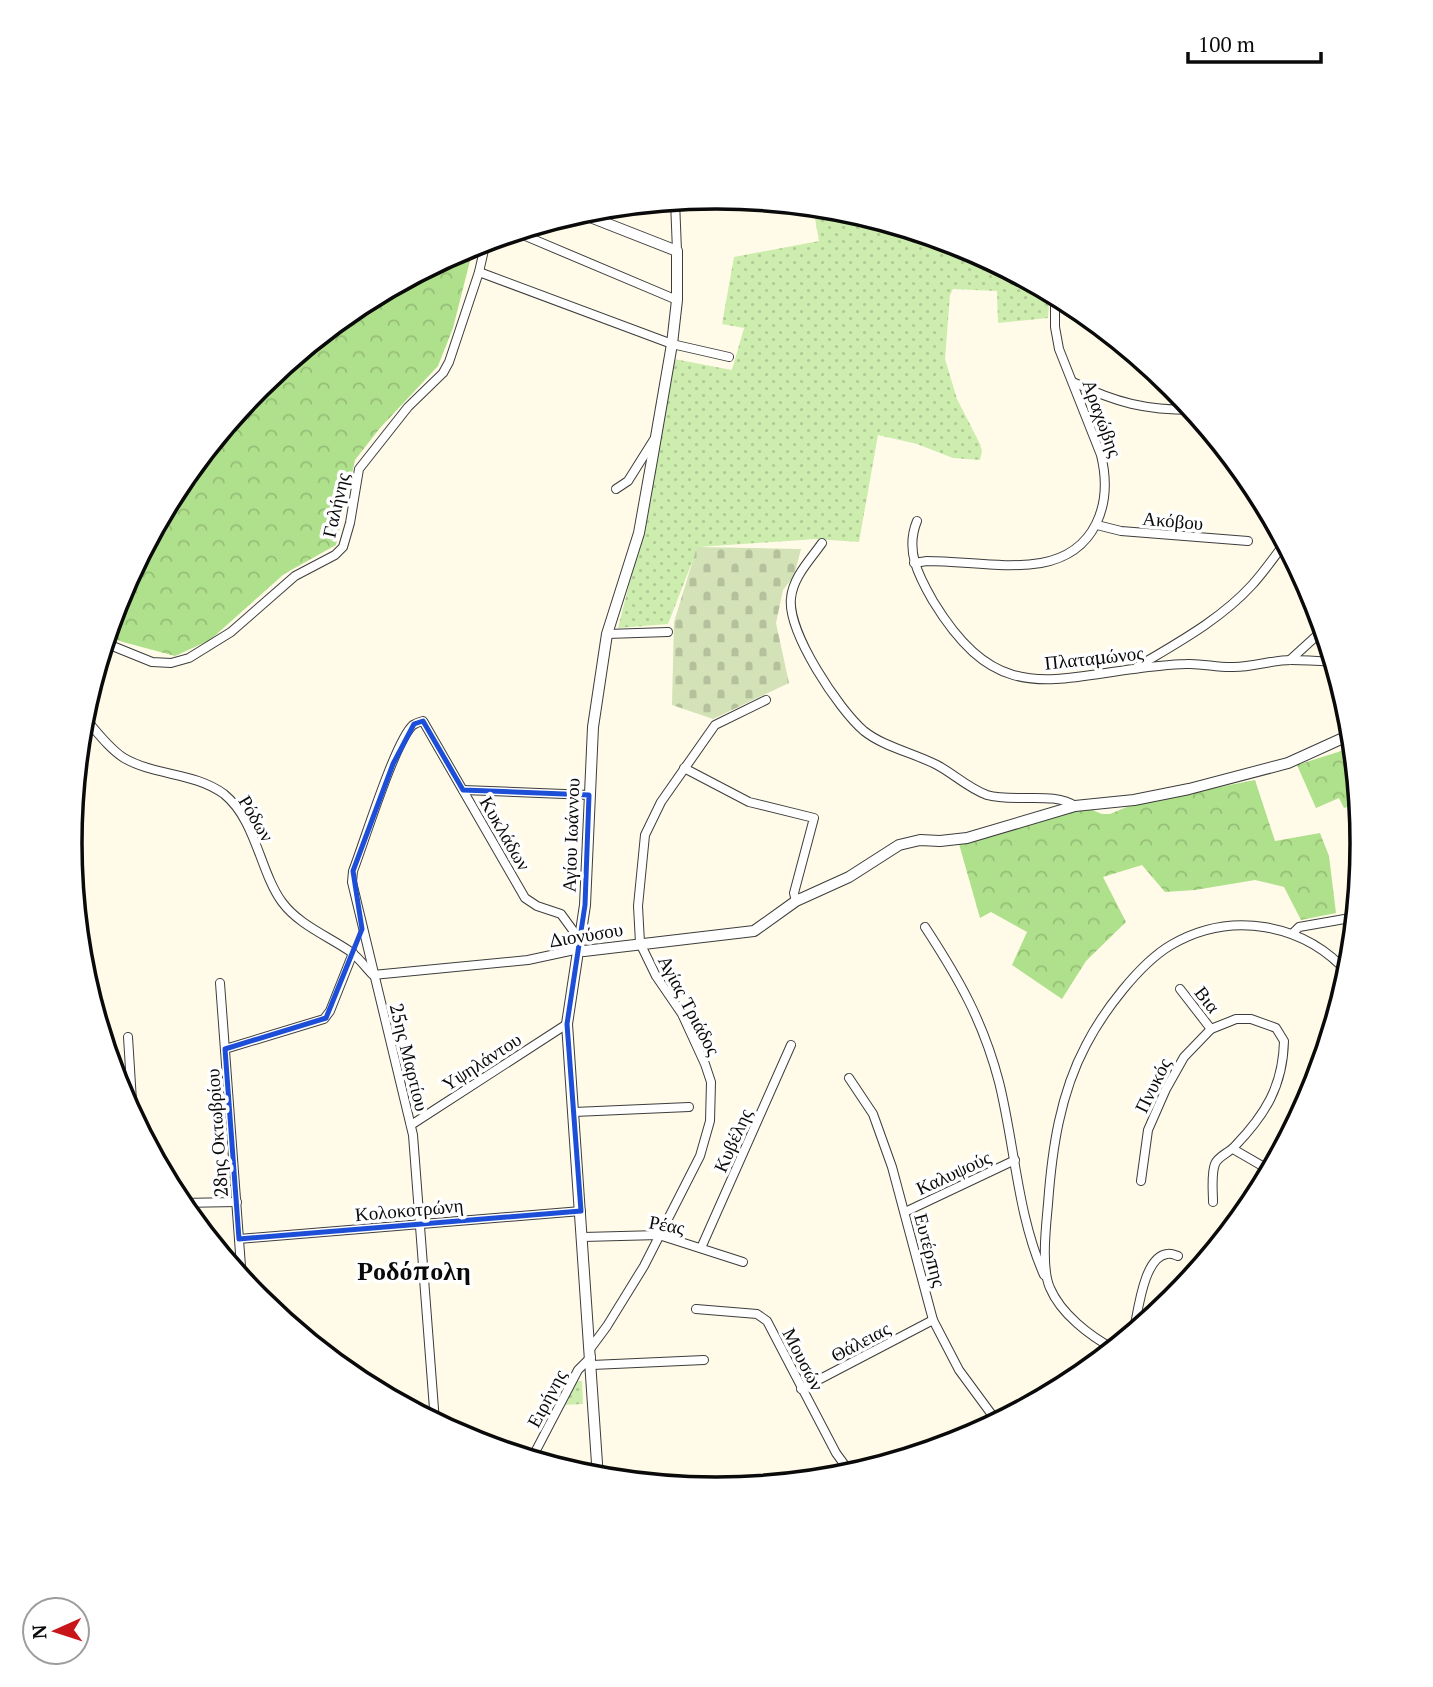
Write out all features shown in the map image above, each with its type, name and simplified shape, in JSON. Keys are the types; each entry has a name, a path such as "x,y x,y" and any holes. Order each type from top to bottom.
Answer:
{"street":[{"name":"Αγίου Ιωάννου","path":"597,1467 567,1024 585,905 593,727 607,634 639,533 672,344 677,300 675,211"},
{"path":"600,220 677,251"},
{"path":"530,238 677,300"},
{"name":"Γαλήνης","path":"114,647 152,662 172,663 188,657 232,632 295,576 335,555 343,547 359,469 408,407 443,373 483,255"},
{"path":"479,272 672,344 729,357"},
{"name":"Αραχώβης","path":"1056,308 1057,340 1105,471 1105,502 1097,525"},
{"path":"1073,382 1106,397 1157,410 1179,410"},
{"path":"616,489 628,481 654,438"},
{"name":"Πλαταμώνος","path":"917,521 911,542 914,563 926,588 957,637 973,654 998,670 1031,678 1056,680 1187,663 1233,667 1290,660 1324,662"},
{"path":"914,563 1041,563 1064,555 1076,547 1097,525"},
{"name":"Ακόβου","path":"1097,525 1121,531 1248,541"},
{"path":"822,543 794,583 791,614 821,678 865,732 938,765 976,791 1005,799 1067,800 1075,806"},
{"path":"1135,668 1188,636 1230,606 1252,585 1279,551"},
{"path":"607,634 668,632"},
{"path":"1290,660 1316,637"},
{"name":"Αγίας Τριάδος","path":"591,1357 631,1288 700,1156 710,1121 711,1082 690,1028 656,976 640,943 637,926 645,835 661,802 715,725 766,700"},
{"name":"Κυκλάδων","path":"423,721 525,898 537,906 561,914 580,945"},
{"name":"25ης Μαρτίου","path":"423,721 414,724 406,734 353,871 352,882 411,1125 434,1411"},
{"name":"Ρόδων","path":"93,727 122,757 144,766 201,781 223,793 238,812 257,845 281,902 306,924 353,953 373,975"},
{"name":"Διονύσου","path":"373,975 528,960 580,945 584,951 754,931 796,901 849,877 899,845 920,840 967,838 1075,806 1135,800 1202,786 1289,763 1342,739"},
{"path":"684,768 749,802 814,818 794,894 796,901"},
{"path":"463,790 589,794"},
{"path":"1293,933 1299,927 1346,919"},
{"path":"1048,1284 1048,1209 1060,1112 1086,1045 1110,1007 1152,960 1185,938 1246,925 1293,933 1324,951 1339,965"},
{"path":"925,927 960,980 984,1031 999,1083 1028,1234 1048,1284 1062,1307 1078,1323 1107,1344"},
{"path":"225,1049 324,1019 330,1011 353,953"},
{"name":"28ης Οκτωβρίου","path":"220,983 241,1263"},
{"name":"Βια","path":"1180,989 1211,1028"},
{"path":"1211,1028 1236,1019 1251,1019 1276,1028 1284,1041 1280,1073 1266,1111 1233,1149 1214,1164 1213,1202"},
{"name":"Υψηλάντου","path":"411,1125 567,1024"},
{"name":"Πνυκός","path":"1141,1181 1148,1130 1166,1089 1184,1056 1211,1028"},
{"path":"128,1037 131,1086"},
{"name":"Κυβέλης","path":"701,1248 791,1045"},
{"name":"Ευτέρπης","path":"849,1078 873,1114 905,1212 933,1320 959,1370 992,1414"},
{"path":"574,1112 689,1107"},
{"path":"1233,1149 1263,1166"},
{"name":"Καλυψούς","path":"905,1212 1015,1160"},
{"path":"194,1203 237,1202"},
{"name":"Κολοκοτρώνη","path":"239,1239 581,1211"},
{"name":"Ρέας","path":"583,1237 659,1235 743,1262"},
{"path":"1136,1319 1147,1270 1156,1259 1167,1254 1178,1256"},
{"name":"Μουσών","path":"696,1309 757,1314 767,1321 845,1465"},
{"name":"Θάλειας","path":"802,1389 933,1320"},
{"path":"591,1357 704,1360"},
{"name":"Ειρήνης","path":"536,1451 578,1370 591,1357"}],"highlighted area":[{"path":"423,721 463,790 589,795 585,905 567,1024 581,1211 239,1239 225,1049 326,1018 362,929 353,871 393,764 414,724"}],"green space":[{"path":"815,217 881,231 959,258 1049,304 1048,318 998,323 997,291 953,289 950,295 945,359 957,399 980,444 980,460 953,458 917,444 878,435 859,542 816,539 698,547 668,624 618,628 641,537 674,359 732,370 744,328 722,324 734,257 819,241"},
{"path":"470,260 453,328 438,366 380,428 355,460 336,545 284,574 210,640 175,656 116,639 148,563 167,526 213,457 240,425 268,395 330,340 399,294"},
{"path":"697,547 801,549 794,576 783,590 776,623 789,683 713,719 672,705 674,622"},
{"path":"1343,750 1349,806 1344,808 1339,798 1316,808 1297,765"},
{"path":"1255,780 1275,841 1320,833 1329,856 1336,913 1301,920 1284,887 1255,880 1165,892 1142,865 1103,877 1126,922 1086,961 1062,999 1012,965 1027,932 991,912 980,918 959,844 995,836 1070,812 1090,809 1110,814 1134,804"},
{"path":"577,1381 582,1381 583,1404 564,1405"}],"district":[{"name":"Ροδόπολη","path":"414,1270"}]}
